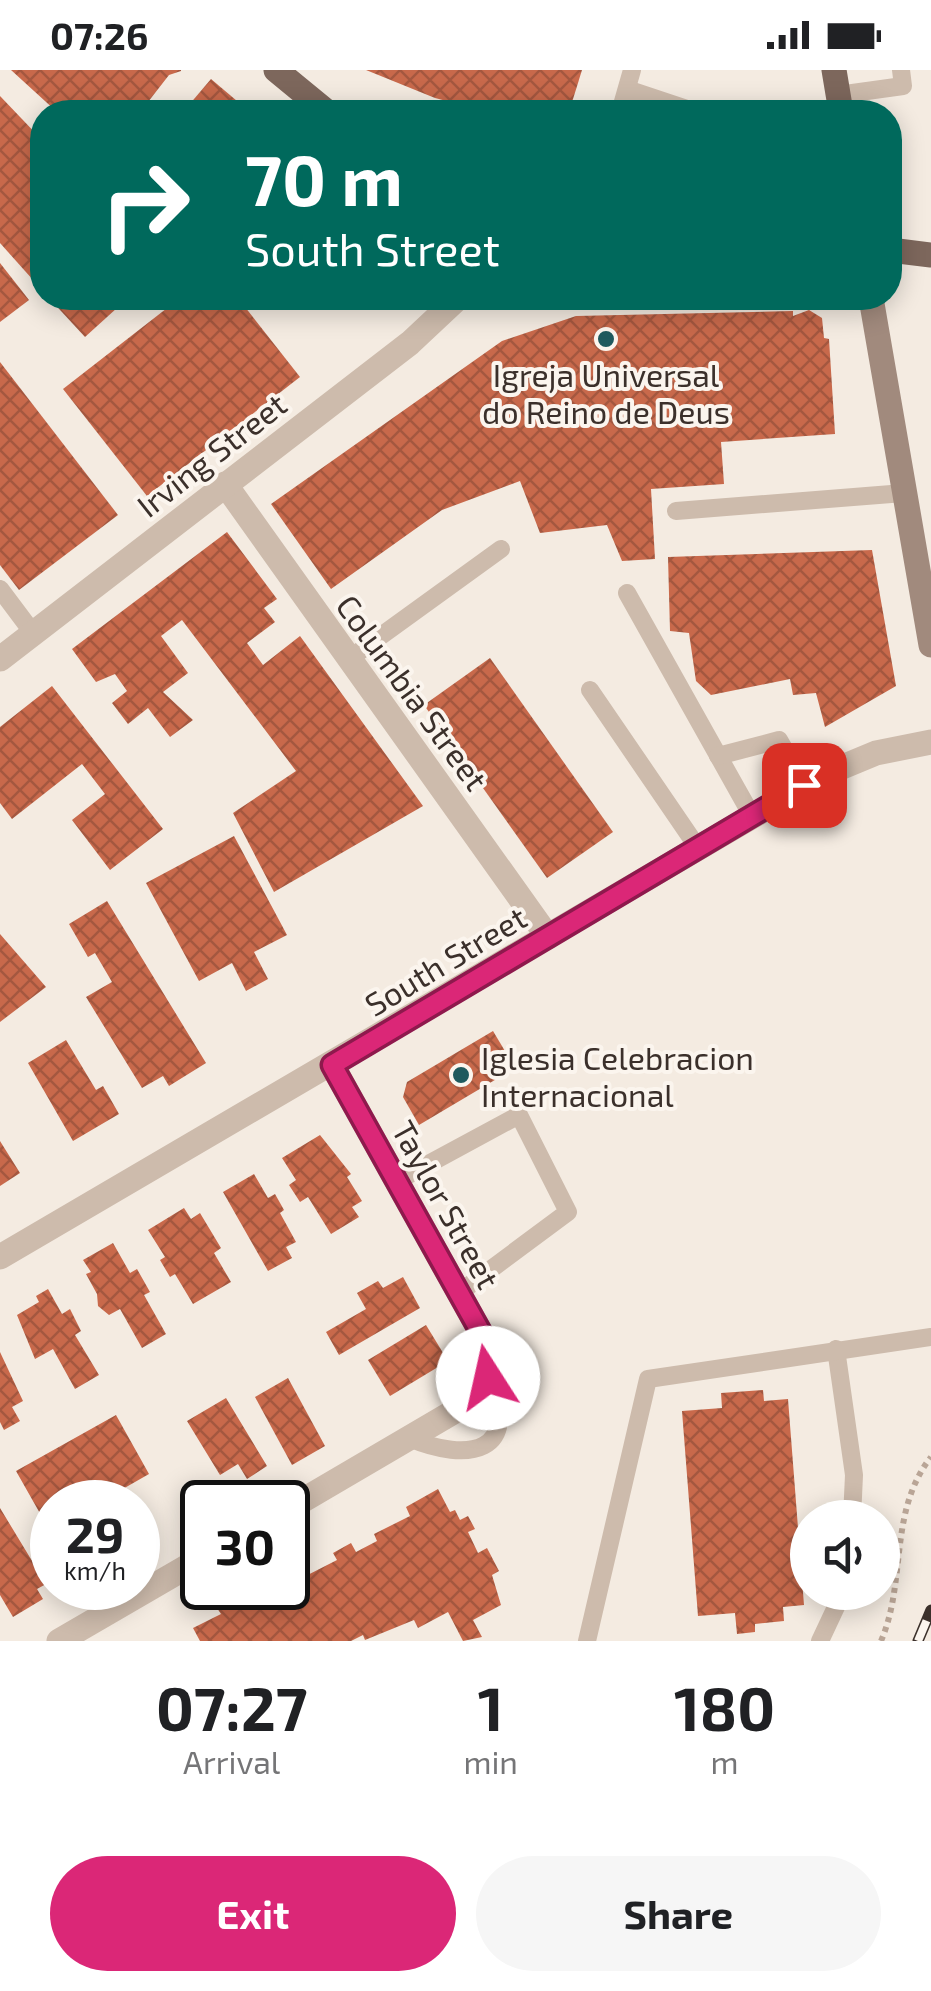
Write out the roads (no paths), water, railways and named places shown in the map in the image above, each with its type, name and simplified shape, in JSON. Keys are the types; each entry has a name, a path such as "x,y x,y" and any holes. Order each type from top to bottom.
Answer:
{"main road":[{"path":"276,70 312,100"},
{"path":"902,252 931,256"},
{"path":"874,310 931,645"}],"street":[{"name":"Irving Street","path":"0,658 410,343 445,310"},
{"name":"Columbia Street","path":"225,484 548,937"},
{"name":"South Street","path":"0,1256 332,1065 804,785 876,752 931,742"},
{"name":"Taylor Street","path":"332,1065 488,1348 488,1378"},
{"path":"310,1495 467,1404 488,1378"},
{"path":"59,1641 180,1571"}],"lane":[{"path":"623,100 632,70"},
{"path":"838,92 903,86 901,70"},
{"path":"626,90 658,100"},
{"path":"676,511 904,493"},
{"path":"349,658 501,549"},
{"path":"0,589 34,632"},
{"path":"627,593 752,816"},
{"path":"590,690 698,848"},
{"path":"718,756 779,740 804,785"},
{"path":"396,1182 519,1115 568,1212 459,1293"},
{"path":"586,1641 648,1378 931,1338"},
{"path":"836,1349 854,1476 853,1500"},
{"path":"409,1438 447,1453 466,1454 481,1447 498,1420 499,1405 488,1378"},
{"path":"820,1641 835,1610"}],"railway":[{"path":"918,1641 931,1610"}],"place":[{"name":"Igreja Universal do Reino de Deus","path":"606,339"},
{"name":"Iglesia Celebracion Internacional","path":"461,1075"}]}
